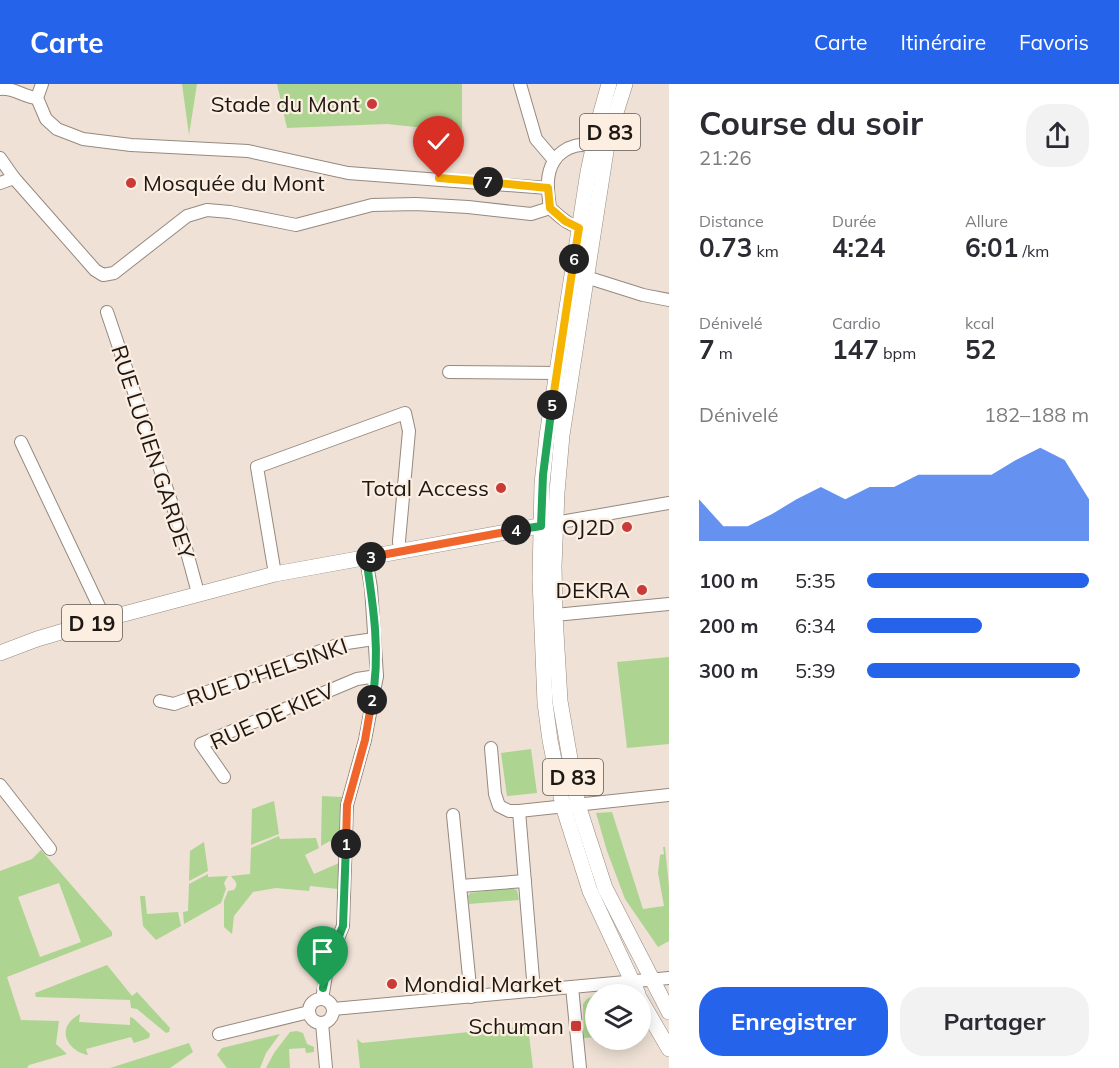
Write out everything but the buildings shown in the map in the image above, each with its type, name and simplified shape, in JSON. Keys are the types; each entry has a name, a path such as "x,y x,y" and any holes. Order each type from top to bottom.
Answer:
{"main road":[{"name":"D 83","path":"609,84 592,148 586,228 586,277 540,579 545,703 550,740 571,806 605,888 669,1012"},
{"name":"D 83","path":"625,84 612,122 601,182 586,228 547,436 548,525 554,566 560,701 571,806 590,891 632,984"},
{"name":"D 19","path":"0,653 37,639 105,619 275,574 548,525"},
{"path":"651,1018 669,1049"}],"street":[{"path":"42,84 37,98 46,119 57,129 83,139 131,146 248,151 348,173 548,188"},
{"path":"520,84 536,139 554,160"},
{"path":"0,88 8,87 37,98"},
{"path":"586,228 565,221 550,208 549,173 554,160 567,148 582,144 597,152 601,182"},
{"path":"0,158 14,178 95,270 103,275 114,273 187,216 207,210 230,212 296,225 372,205 416,204 531,214 550,208"},
{"path":"0,183 14,178"},
{"path":"586,277 644,295 669,300"},
{"name":"RUE LUCIEN GARDEY","path":"107,312 182,534 198,593"},
{"path":"449,372 557,373"},
{"path":"275,574 257,467 405,413 409,431 399,541 400,552"},
{"path":"21,442 105,619"},
{"path":"548,525 669,503"},
{"path":"322,999 328,963 343,926 347,805 365,740 377,676 366,558"},
{"path":"555,615 669,604"},
{"name":"RUE D'HELSINKI","path":"160,701 174,704 340,644 375,639"},
{"name":"RUE DE KIEV","path":"224,777 201,744 357,680 377,676"},
{"path":"491,748 495,795 499,806 509,811 669,795"},
{"path":"0,785 50,849"},
{"path":"519,811 534,990"},
{"path":"453,815 471,997"},
{"path":"460,886 525,881"},
{"path":"644,984 669,978"},
{"path":"572,987 580,1068"},
{"path":"333,1010 534,990 585,987"},
{"path":"309,1012 314,1001 322,999 330,1002 333,1010 330,1018 322,1023"},
{"path":"309,1012 314,1020 322,1023"},
{"path":"219,1034 309,1012"},
{"path":"322,1023 326,1068"}],"green space":[{"path":"182,84 197,84 189,135"},
{"name":"Stade du Mont","path":"277,84 462,84 462,132 387,124 287,128"},
{"path":"669,657 669,744 627,748 617,662"},
{"path":"531,749 537,793 507,796 501,753"},
{"path":"322,796 342,797 339,848 335,848 330,841 321,846"},
{"path":"274,801 279,834 251,845 252,809"},
{"path":"612,812 643,909 664,906 658,873 660,855 664,854 663,847 665,847 669,887 669,941 658,947 625,899 607,851 596,813"},
{"path":"279,836 280,839 316,838 319,848 305,855 314,874 339,863 338,889 310,886 309,891 276,888 253,892 234,916 232,934 224,927 224,901 228,891 234,890 236,885 231,876 250,874 251,848"},
{"path":"204,842 208,871 189,881 190,851"},
{"path":"41,850 112,932 112,936 7,977 21,1020 59,1021 56,1044 67,1054 29,1065 27,1068 0,1068 0,871 32,859","holes":["59,883 81,942 40,957 18,897"]},
{"path":"208,874 208,877 228,876 224,883 226,889 221,903 184,924 183,912 188,911 189,884"},
{"path":"510,888 517,890 519,900 469,904 470,893"},
{"path":"140,896 145,896 147,914 178,912 181,926 156,940 143,926"},
{"path":"107,965 132,996 137,992 170,1028 169,1032 166,1033 137,1009 131,1008 130,1000 36,997 35,993"},
{"path":"585,1002 584,1038 583,1004"},
{"path":"80,1014 79,1022 130,1025 130,1017 133,1018 150,1034 149,1038 134,1043 131,1037 86,1049 88,1055 80,1053 69,1044 66,1032 72,1019"},
{"path":"528,1026 533,1068 360,1068 357,1039 362,1043"},
{"path":"290,1032 303,1033 307,1044 314,1047 314,1052 306,1053 305,1048 289,1049 290,1068 266,1068"},
{"path":"280,1034 266,1053 260,1068 227,1068 217,1055 222,1048"},
{"path":"189,1043 193,1052 170,1068 110,1068"}],"place":[{"name":"Stade du Mont","path":"372,104"},
{"name":"Mosquée du Mont","path":"131,183"},
{"name":"Total Access","path":"501,488"},
{"name":"OJ2D","path":"627,527"},
{"name":"DEKRA","path":"642,590"},
{"name":"Mondial Market","path":"392,984"},
{"name":"Schuman","path":"576,1026"}],"route":[{"path":"323,988 328,963 343,926 347,805 365,740 377,676 371,588 366,558 541,526 547,436 579,228 565,221 550,208 548,188 439,178"}]}
